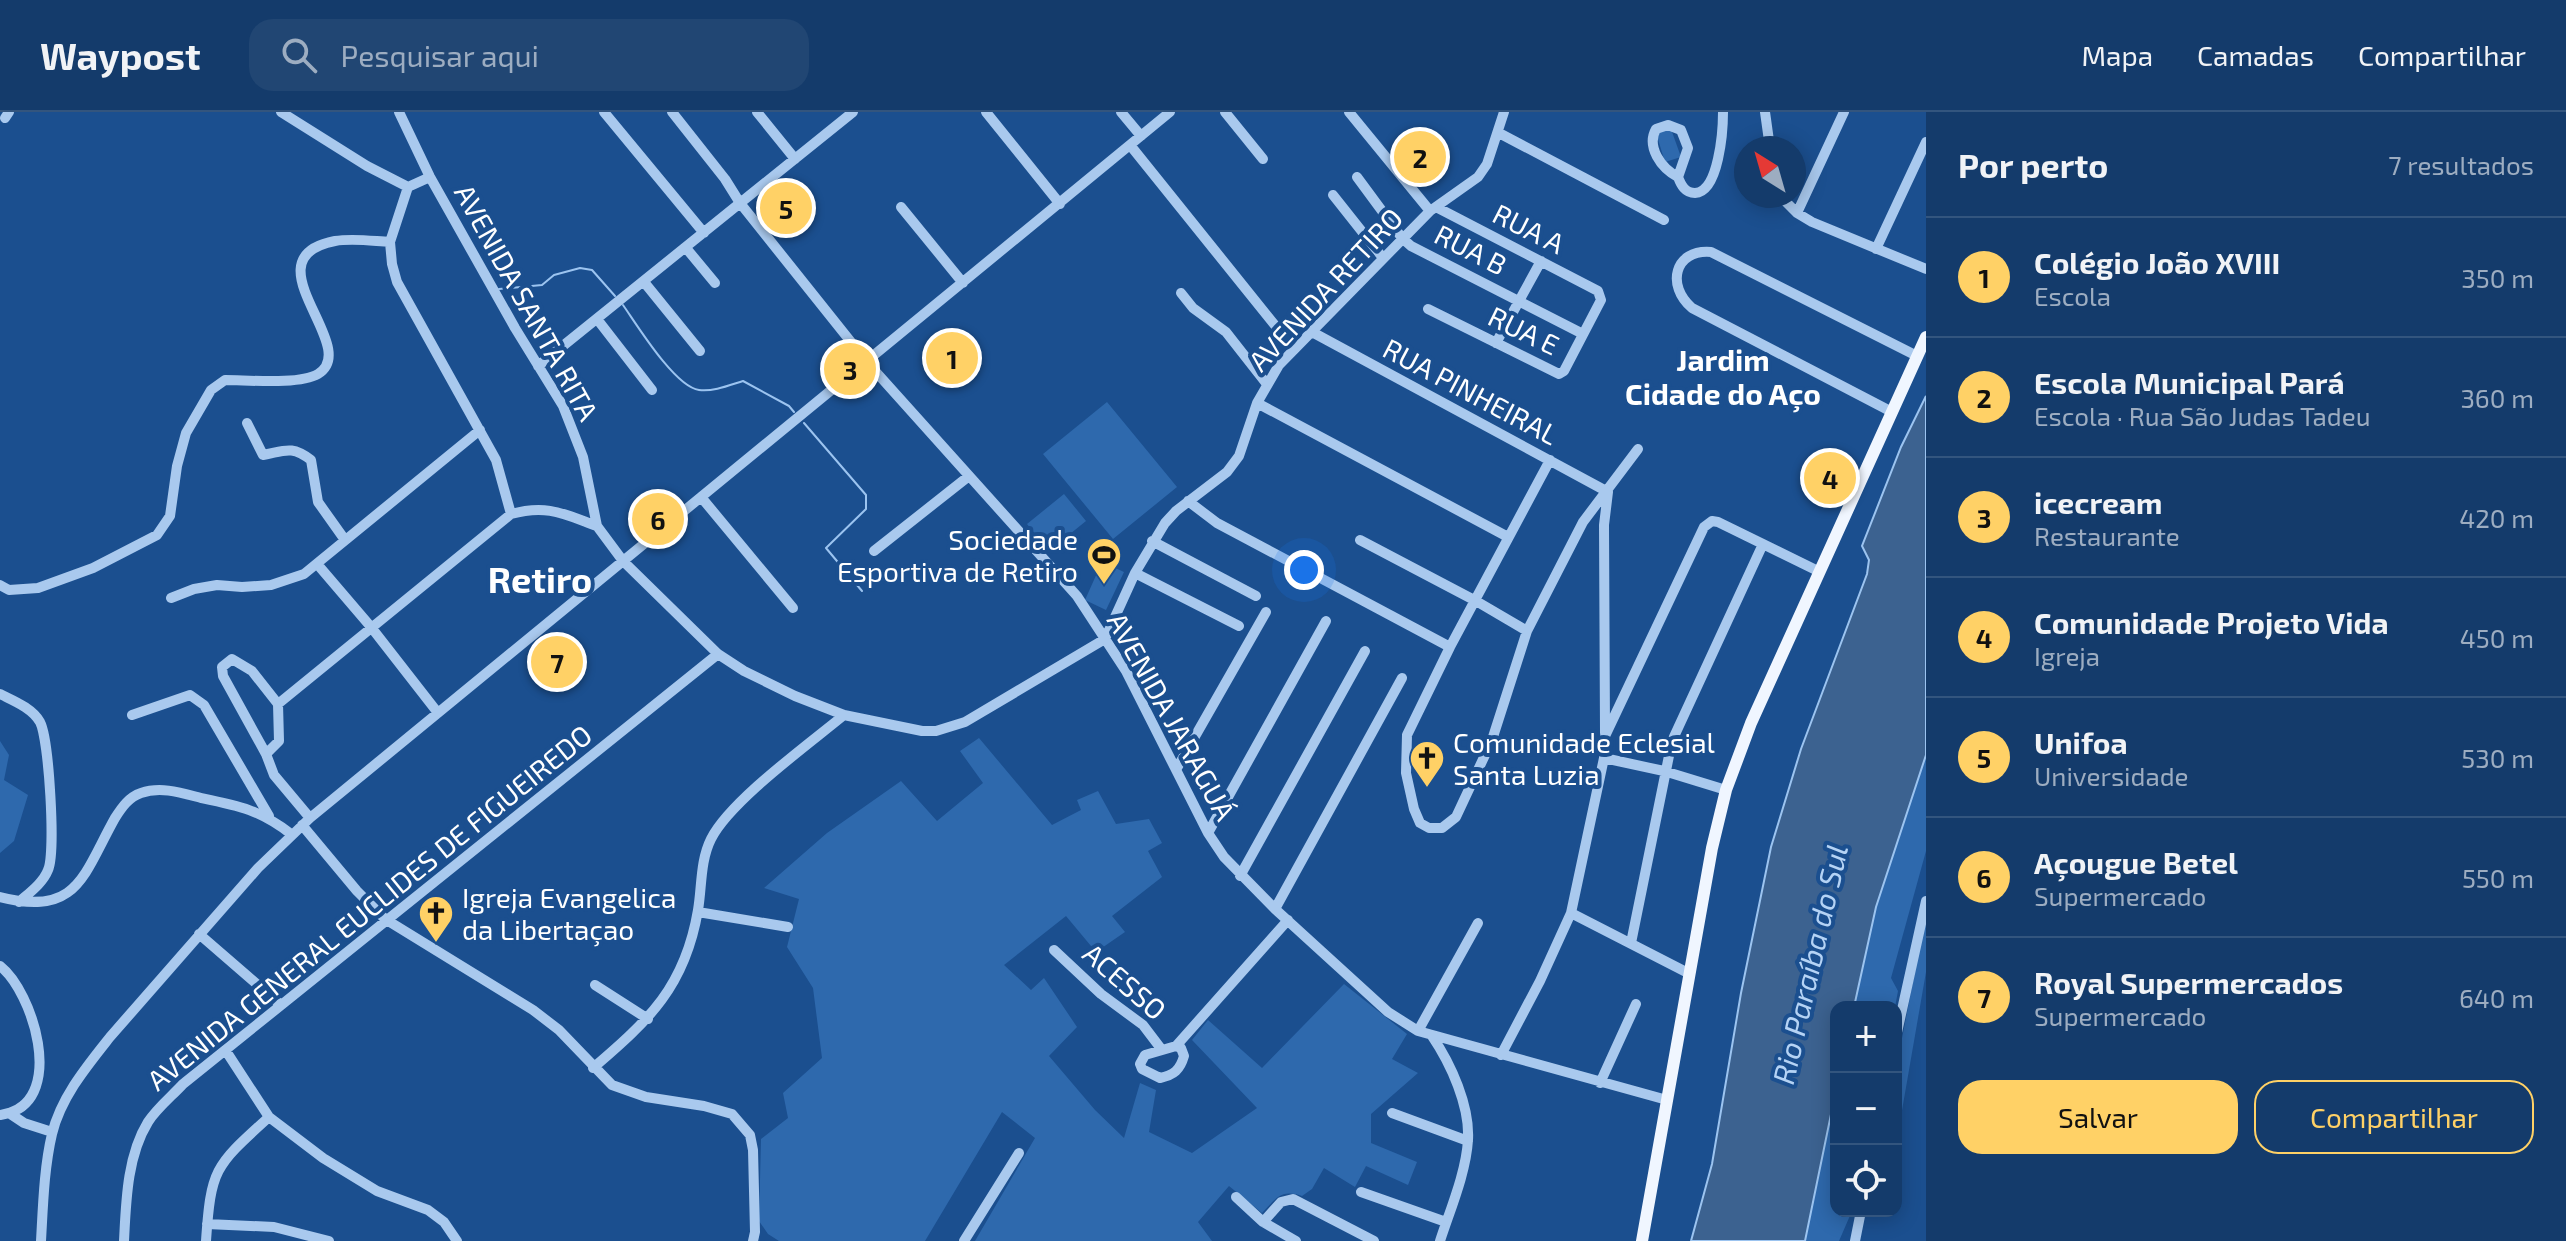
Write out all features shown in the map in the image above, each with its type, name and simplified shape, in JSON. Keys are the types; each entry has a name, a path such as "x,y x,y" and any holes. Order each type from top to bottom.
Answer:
{"main road":[{"path":"1642,1241 1712,848 1726,790 1751,723 1818,571 1926,337"}],"street":[{"path":"281,112 367,166 408,187"},
{"name":"AVENIDA SANTA RITA","path":"399,112 430,177 563,406 583,457 597,526 623,561"},
{"path":"604,112 704,233"},
{"name":"AVENIDA JARAGUÁ","path":"672,112 867,362 1077,596 1141,699 1208,833 1240,876 1388,1012 1418,1031 1667,1100"},
{"path":"757,112 795,159"},
{"path":"538,366 853,112"},
{"path":"986,112 1060,204"},
{"path":"1121,112 1141,136"},
{"path":"41,1241 52,1132 66,1099 84,1070 199,934 291,834 1170,112"},
{"path":"1225,112 1263,159"},
{"path":"1349,112 1433,209"},
{"name":"AVENIDA RETIRO","path":"1105,639 1135,573 1165,523 1234,464 1266,383 1294,349 1402,238 1433,209 1478,177 1487,164 1504,112"},
{"path":"1678,177 1687,156 1686,138 1677,127 1662,126 1653,133 1655,151 1665,168 1678,177 1690,193 1700,192 1710,184 1718,155 1723,112"},
{"path":"1765,112 1768,136"},
{"path":"1797,213 1844,112"},
{"path":"1499,133 1664,220"},
{"path":"1876,249 1926,142"},
{"path":"1130,145 1294,349"},
{"path":"430,177 408,187 390,242 392,264 403,297 496,460 511,514"},
{"path":"1357,177 1402,238"},
{"path":"1333,195 1383,258"},
{"path":"901,207 963,283"},
{"path":"1792,208 1876,249 1926,269"},
{"name":"RUA A","path":"1433,209 1600,293"},
{"name":"RUA B","path":"1402,238 1411,246 1583,334"},
{"path":"0,585 9,590 38,588 93,568 157,535 170,516 177,466 186,433 215,385 225,380 311,377 324,369 328,344 301,279 305,258 321,244 337,240 390,242"},
{"path":"686,248 715,283"},
{"path":"1892,412 1692,308 1675,285 1678,272 1684,260 1694,252 1711,252 1917,356"},
{"path":"1519,301 1541,261"},
{"path":"644,282 700,351"},
{"path":"1181,293 1200,313 1226,332 1266,383"},
{"name":"RUA E","path":"1428,309 1559,374 1564,371 1601,300 1600,293"},
{"name":"RUA B","path":"1496,343 1519,301"},
{"path":"597,319 652,390"},
{"name":"RUA PINHEIRAL","path":"1312,332 1608,492"},
{"path":"1257,403 1508,537"},
{"path":"247,423 263,455 287,449 311,460 318,502 345,540"},
{"path":"171,598 194,589 217,585 242,587 280,583 296,577 318,565 480,430"},
{"path":"1550,460 1450,647 1407,735 1404,755 1406,773 1418,819 1423,826 1434,829 1450,824 1470,791 1492,740 1527,631 1583,522 1638,449"},
{"path":"874,551 969,476"},
{"path":"1501,1055 1571,913 1604,758 1604,525 1608,492"},
{"path":"701,497 793,608"},
{"path":"1188,501 1217,523 1450,647"},
{"path":"278,704 511,514 532,508 552,509 597,526"},
{"path":"1605,736 1704,527 1712,521 1718,522 1818,571"},
{"path":"1360,540 1527,631"},
{"path":"1152,541 1256,596"},
{"path":"1631,943 1672,741 1763,544"},
{"path":"623,561 718,654 744,671 844,715 922,731 965,722 1105,639"},
{"path":"318,565 438,713"},
{"path":"1135,573 1239,626"},
{"path":"1177,768 1266,612"},
{"path":"1208,833 1326,621"},
{"path":"1240,876 1365,651"},
{"name":"AVENIDA GENERAL EUCLIDES DE FIGUEIREDO","path":"124,1241 136,1148 148,1121 183,1084 718,654"},
{"path":"266,754 279,741 278,704 252,671 232,659 222,667 223,676 266,754 274,775 357,891 385,919 533,1010 559,1030 612,1085 732,1114 750,1135 753,1150 754,1236 764,1241"},
{"path":"1275,909 1402,678"},
{"path":"0,694 26,709 39,721 44,732 46,753 52,841 50,866 39,883 19,902"},
{"path":"132,715 183,696 196,698 204,705 269,816 291,834"},
{"path":"593,1068 648,1019 667,995 698,912 704,860 717,829 752,792 844,715"},
{"path":"1604,758 1664,771 1726,790"},
{"path":"0,897 19,902 52,902 79,882 118,813 128,800 140,793 166,790 269,816"},
{"path":"1902,1010 1926,901"},
{"path":"698,912 788,927"},
{"path":"1571,913 1690,974"},
{"path":"1176,1046 1183,1051 1182,1063 1171,1076 1160,1078 1146,1073 1140,1064 1145,1055 1176,1046 1288,920"},
{"path":"1418,1031 1478,923"},
{"path":"199,934 281,1005"},
{"name":"ACESSO","path":"1054,950 1101,994 1143,1025 1162,1050"},
{"path":"0,966 19,986 28,1007 36,1036 39,1072 31,1100 24,1107 5,1114"},
{"path":"595,985 648,1019"},
{"path":"1600,1083 1636,1004"},
{"path":"1432,1036 1454,1073 1468,1141 1440,1241"},
{"path":"226,1051 269,1117 323,1158 377,1191 428,1210 444,1222 457,1241"},
{"path":"1392,1113 1468,1141"},
{"path":"5,1114 52,1132"},
{"path":"206,1241 209,1193 220,1164 269,1117"},
{"path":"964,1241 1019,1153"},
{"path":"1361,1192 1446,1222"},
{"path":"1236,1197 1263,1222 1296,1241"},
{"path":"1263,1222 1281,1202 1293,1199 1374,1241"},
{"path":"1855,1241 1860,1217"},
{"path":"207,1224 274,1227 329,1241"}],"shaded area":[{"path":"1671,129 1681,157 1665,162 1656,133"},
{"path":"1107,402 1177,487 1113,539 1043,454"},
{"path":"1064,494 1086,521 1049,551 1027,524"},
{"name":"Sociedade Esportiva de Retiro","path":"1102,562 1124,572 1106,610 1085,600"},
{"path":"979,738 1052,825 1081,810 1077,800 1098,791 1116,824 1149,819 1162,843 1148,851 1162,877 1112,916 1125,932 1096,952 1066,916 1004,965 1031,990 1044,978 1077,1027 1049,1056 1095,1110 1124,1138 1140,1083 1156,1090 1149,1132 1192,1153 1257,1108 1192,1040 1208,1020 1262,1068 1344,984 1407,1034 1392,1059 1418,1073 1371,1114 1371,1143 1417,1162 1408,1185 1366,1166 1355,1187 1324,1168 1312,1189 1302,1196 1279,1196 1262,1213 1229,1186 1198,1222 1212,1241 975,1241 1035,1138 1002,1112 925,1241 779,1241 768,1234 759,1221 761,1139 788,1118 783,1093 822,1058 813,988 787,947 799,899 764,888 827,833 901,781 937,821 983,783 960,751"},
{"path":"0,741 9,755 4,780 28,795 14,841 0,853"},
{"path":"1926,755 1926,851 1891,978 1898,991 1896,1001 1855,1001 1876,907"},
{"path":"1926,915 1926,972 1902,1110 1902,1038"},
{"path":"1830,1119 1830,1217 1849,1217 1839,1241 1805,1241"}],"water":[{"name":"Rio Paraíba do Sul","path":"1926,396 1926,755 1876,907 1855,1001 1830,1001 1830,1119 1805,1241 1691,1241 1712,1164 1741,993 1771,847 1801,749 1867,574 1869,560 1862,546 1901,447"}],"waterway":[{"path":"499,289 542,285 554,275 580,268 592,270 615,296"},
{"path":"623,305 657,354 689,386 710,390 743,381 789,406 794,412"},
{"path":"804,423 866,495 866,509 826,548 862,591"}],"place":[{"name":"Escola Municipal Pará","path":"1420,157"},
{"name":"Unifoa","path":"786,208"},
{"name":"Colégio João XVIII","path":"952,358"},
{"name":"icecream","path":"850,369"},
{"name":"Comunidade Projeto Vida","path":"1830,478"},
{"name":"Açougue Betel","path":"658,519"},
{"name":"Sociedade Esportiva de Retiro","path":"1104,586"},
{"name":"Royal Supermercados","path":"557,662"},
{"name":"Comunidade Eclesial Santa Luzia","path":"1427,789"},
{"name":"Igreja Evangelica da Libertaçao","path":"436,944"}],"district":[{"name":"Jardim Cidade do Aço","path":"1723,376"},
{"name":"Retiro","path":"540,578"}]}
